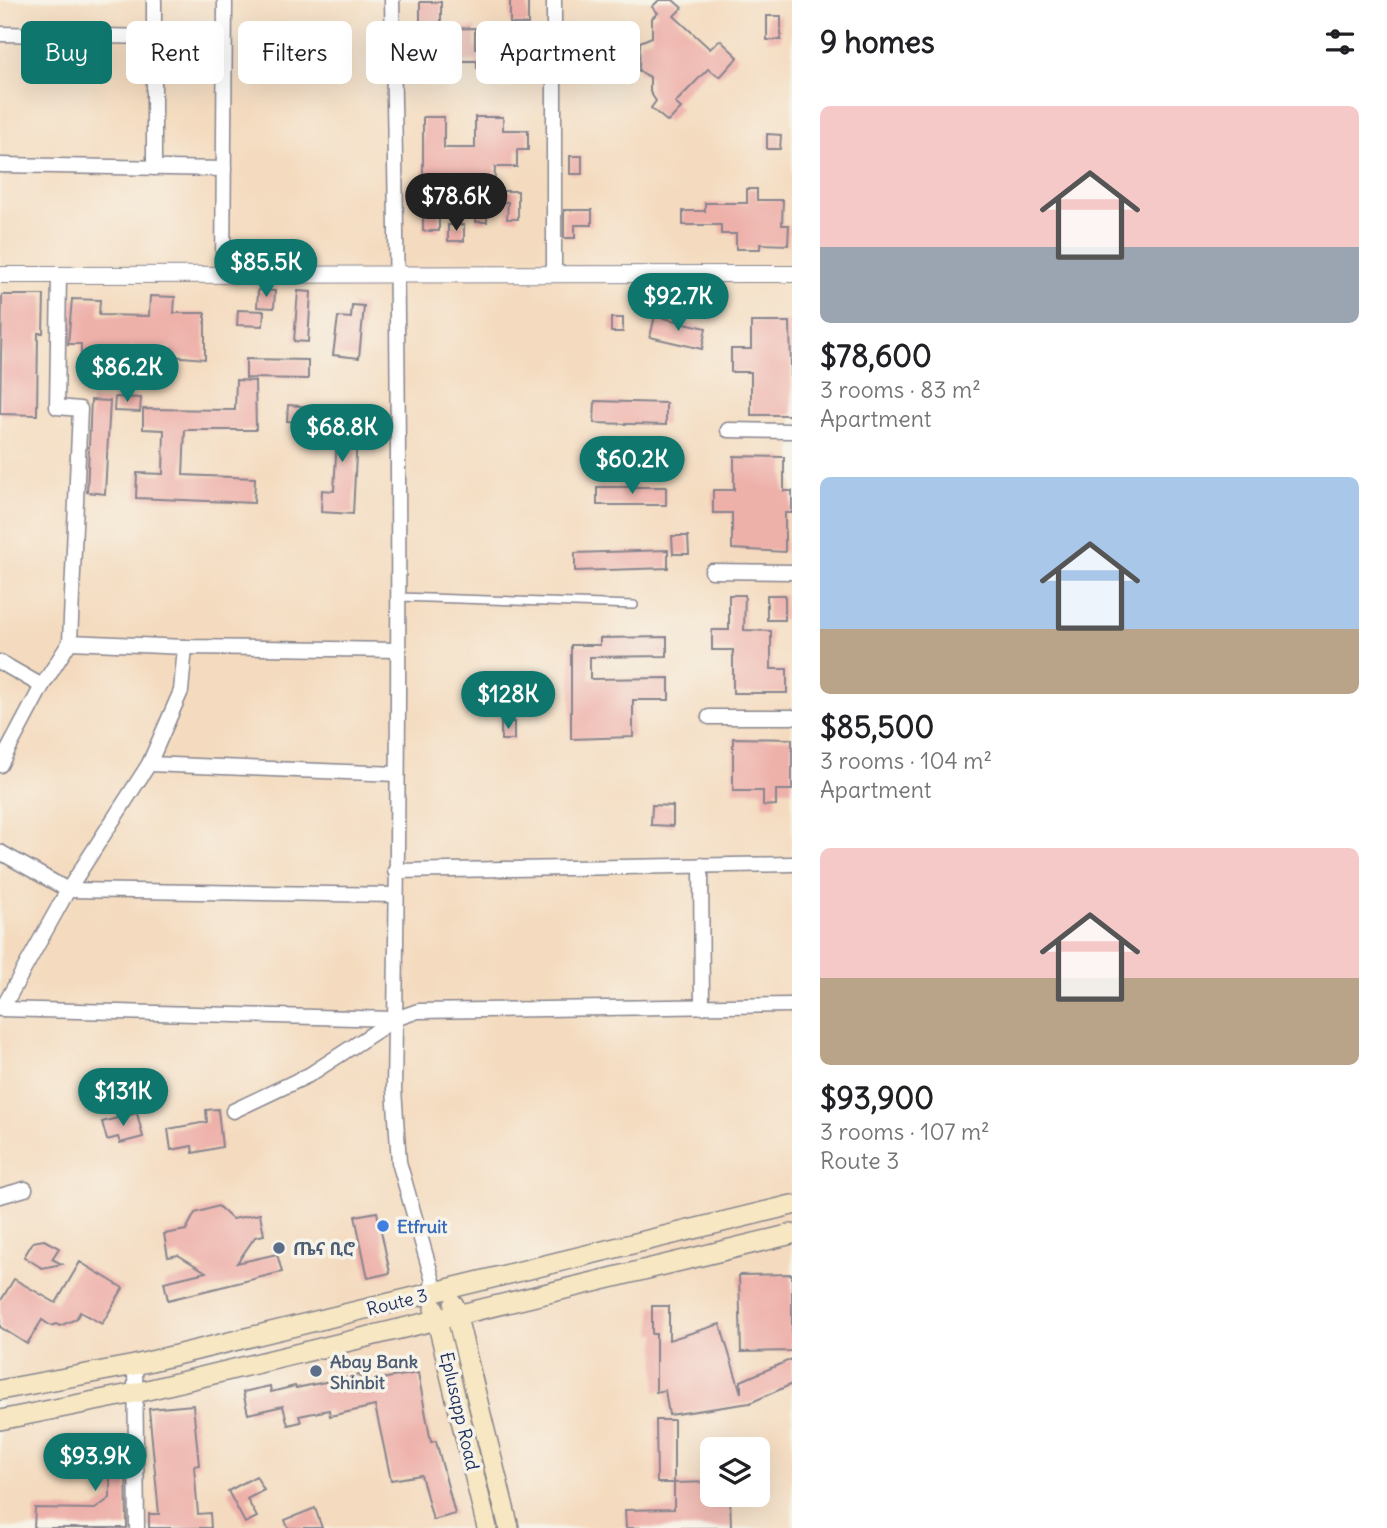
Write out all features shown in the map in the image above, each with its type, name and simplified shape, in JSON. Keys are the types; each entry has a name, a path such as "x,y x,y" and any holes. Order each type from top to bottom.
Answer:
{"main road":[{"name":"Route 3","path":"0,1390 135,1365 437,1288 792,1205"},
{"path":"0,1420 135,1393 792,1234"},
{"path":"437,1288 458,1315 509,1528"},
{"name":"Eplusapp Road","path":"437,1288 438,1320 487,1528"}],"street":[{"path":"153,21 154,0"},
{"path":"223,275 225,0"},
{"path":"392,0 398,274 399,597 394,1089 399,1162 437,1288"},
{"path":"554,0 554,274"},
{"path":"0,34 126,36"},
{"path":"153,84 153,168"},
{"path":"0,165 224,169"},
{"path":"0,275 792,274"},
{"path":"0,765 42,686 70,642 80,409 57,407 59,275"},
{"path":"728,430 792,431"},
{"path":"712,571 792,572"},
{"path":"70,642 186,647 399,650"},
{"path":"186,647 181,691 149,765 68,890 1,1009 395,1019"},
{"path":"0,662 42,686"},
{"path":"709,718 792,717"},
{"path":"149,765 397,774"},
{"path":"0,852 68,890 396,895"},
{"path":"395,871 792,864"},
{"path":"701,865 702,1007"},
{"path":"233,1111 309,1075 395,1019 418,1011 792,1005"},
{"path":"0,1196 25,1189"},
{"path":"135,1365 137,1528"}],"lane":[{"path":"399,597 634,605"}],"building":[{"path":"510,0 528,0 528,21 510,21"},
{"path":"659,0 673,0 682,8 674,16 710,49 720,40 738,57 720,77 708,69 675,103 681,108 668,122 651,108 656,101 650,92 650,77 640,72 640,42 652,37 652,18 658,13 652,7"},
{"path":"420,2 441,2 441,21 420,21"},
{"path":"767,16 781,16 781,40 767,40"},
{"path":"462,28 475,28 476,61 462,61"},
{"path":"423,117 444,117 444,148 475,148 475,117 503,117 503,130 528,130 528,150 517,150 517,167 495,167 494,191 518,191 518,219 507,219 508,202 487,202 487,222 476,222 476,200 439,200 439,231 423,231"},
{"path":"767,134 781,135 780,149 767,149"},
{"path":"570,156 582,156 582,174 570,174"},
{"path":"747,189 757,189 757,200 783,200 782,225 789,225 788,245 760,244 760,249 736,249 736,234 721,234 721,225 683,225 683,211 705,211 705,203 747,203"},
{"path":"564,210 592,210 592,225 575,225 575,238 564,238"},
{"path":"448,225 464,225 464,241 448,241"},
{"path":"258,290 275,291 274,308 257,307"},
{"path":"298,291 311,292 308,342 294,341"},
{"path":"2,295 44,295 43,333 38,333 37,415 0,414"},
{"path":"150,296 175,297 174,313 205,313 205,359 171,356 171,348 129,347 129,365 81,365 81,344 68,344 72,299 100,300 99,315 149,316"},
{"path":"352,305 364,306 359,358 333,355 338,317 351,318"},
{"path":"238,310 264,311 263,326 237,325"},
{"path":"655,316 706,328 702,349 650,337"},
{"path":"611,318 623,318 623,332 611,332"},
{"path":"751,322 790,322 792,415 751,415 751,372 731,372 731,349 751,349"},
{"path":"246,359 308,360 308,379 246,378"},
{"path":"236,380 255,381 256,430 185,430 183,475 255,478 254,503 136,498 137,473 163,474 164,430 143,429 143,409 235,410"},
{"path":"115,397 141,398 140,412 114,411"},
{"path":"91,400 110,401 105,494 87,492"},
{"path":"595,401 666,403 666,425 594,423"},
{"path":"288,405 323,408 322,423 287,421"},
{"path":"328,413 358,415 353,514 321,512 322,490 334,491 337,437 326,436"},
{"path":"599,444 667,444 667,461 599,461"},
{"path":"734,456 784,457 784,491 792,491 792,513 785,513 785,552 732,549 732,513 713,513 713,490 734,490"},
{"path":"597,487 666,487 666,505 597,505"},
{"path":"672,536 688,536 689,554 673,554"},
{"path":"668,550 668,568 575,571 575,553"},
{"path":"729,595 745,595 744,630 771,631 771,669 787,669 787,693 733,693 733,650 712,650 712,630 729,630"},
{"path":"767,595 785,595 785,620 767,620"},
{"path":"667,637 667,656 590,657 590,679 669,678 669,700 633,700 633,737 571,739 571,645 600,645 600,638"},
{"path":"501,722 514,722 514,740 501,740"},
{"path":"733,738 792,739 792,790 776,790 776,805 763,806 763,791 733,791"},
{"path":"652,805 673,806 673,826 651,825"},
{"path":"218,1109 222,1147 193,1153 192,1146 171,1150 168,1129 207,1122 206,1110"},
{"path":"137,1113 143,1137 120,1143 118,1137 107,1140 102,1122"},
{"path":"218,1206 232,1219 260,1214 264,1235 255,1237 237,1263 277,1254 282,1272 168,1300 164,1282 206,1272 178,1255 168,1257 164,1234 186,1230 195,1213"},
{"path":"377,1212 390,1273 368,1278 355,1216"},
{"path":"44,1240 59,1248 52,1259 62,1264 42,1268 24,1257 33,1242"},
{"path":"80,1262 123,1288 102,1324 80,1312 76,1319 60,1326 51,1326 42,1320 27,1344 0,1327 0,1302 14,1279 56,1303"},
{"path":"792,1274 792,1351 741,1352 739,1275"},
{"path":"652,1306 669,1306 669,1340 720,1324 741,1393 741,1381 792,1359 792,1384 750,1403 669,1415 665,1390 656,1392 656,1334 652,1334"},
{"path":"418,1373 431,1442 436,1441 455,1514 433,1520 421,1475 391,1480 375,1406 330,1416 329,1410 299,1416 301,1422 288,1425 283,1406 248,1414 243,1392 270,1386 271,1392 359,1375 361,1382"},
{"path":"193,1405 199,1465 194,1466 198,1514 210,1513 211,1528 149,1528 149,1514 159,1514 149,1409"},
{"path":"656,1420 674,1420 674,1483 657,1483"},
{"path":"83,1444 126,1444 127,1528 34,1528 35,1508 95,1509 110,1498 110,1474 83,1474"},
{"path":"256,1476 264,1490 247,1499 257,1517 245,1523 228,1491"},
{"path":"700,1482 700,1507 730,1507 731,1528 626,1528 625,1510 674,1509 674,1483"},
{"path":"315,1508 322,1528 288,1528 285,1520"}],"place":[{"name":"Etfruit","path":"383,1226"},
{"name":"ጤና ቢሮ","path":"279,1248"},
{"name":"Abay Bank Shinbit","path":"316,1371"}]}
